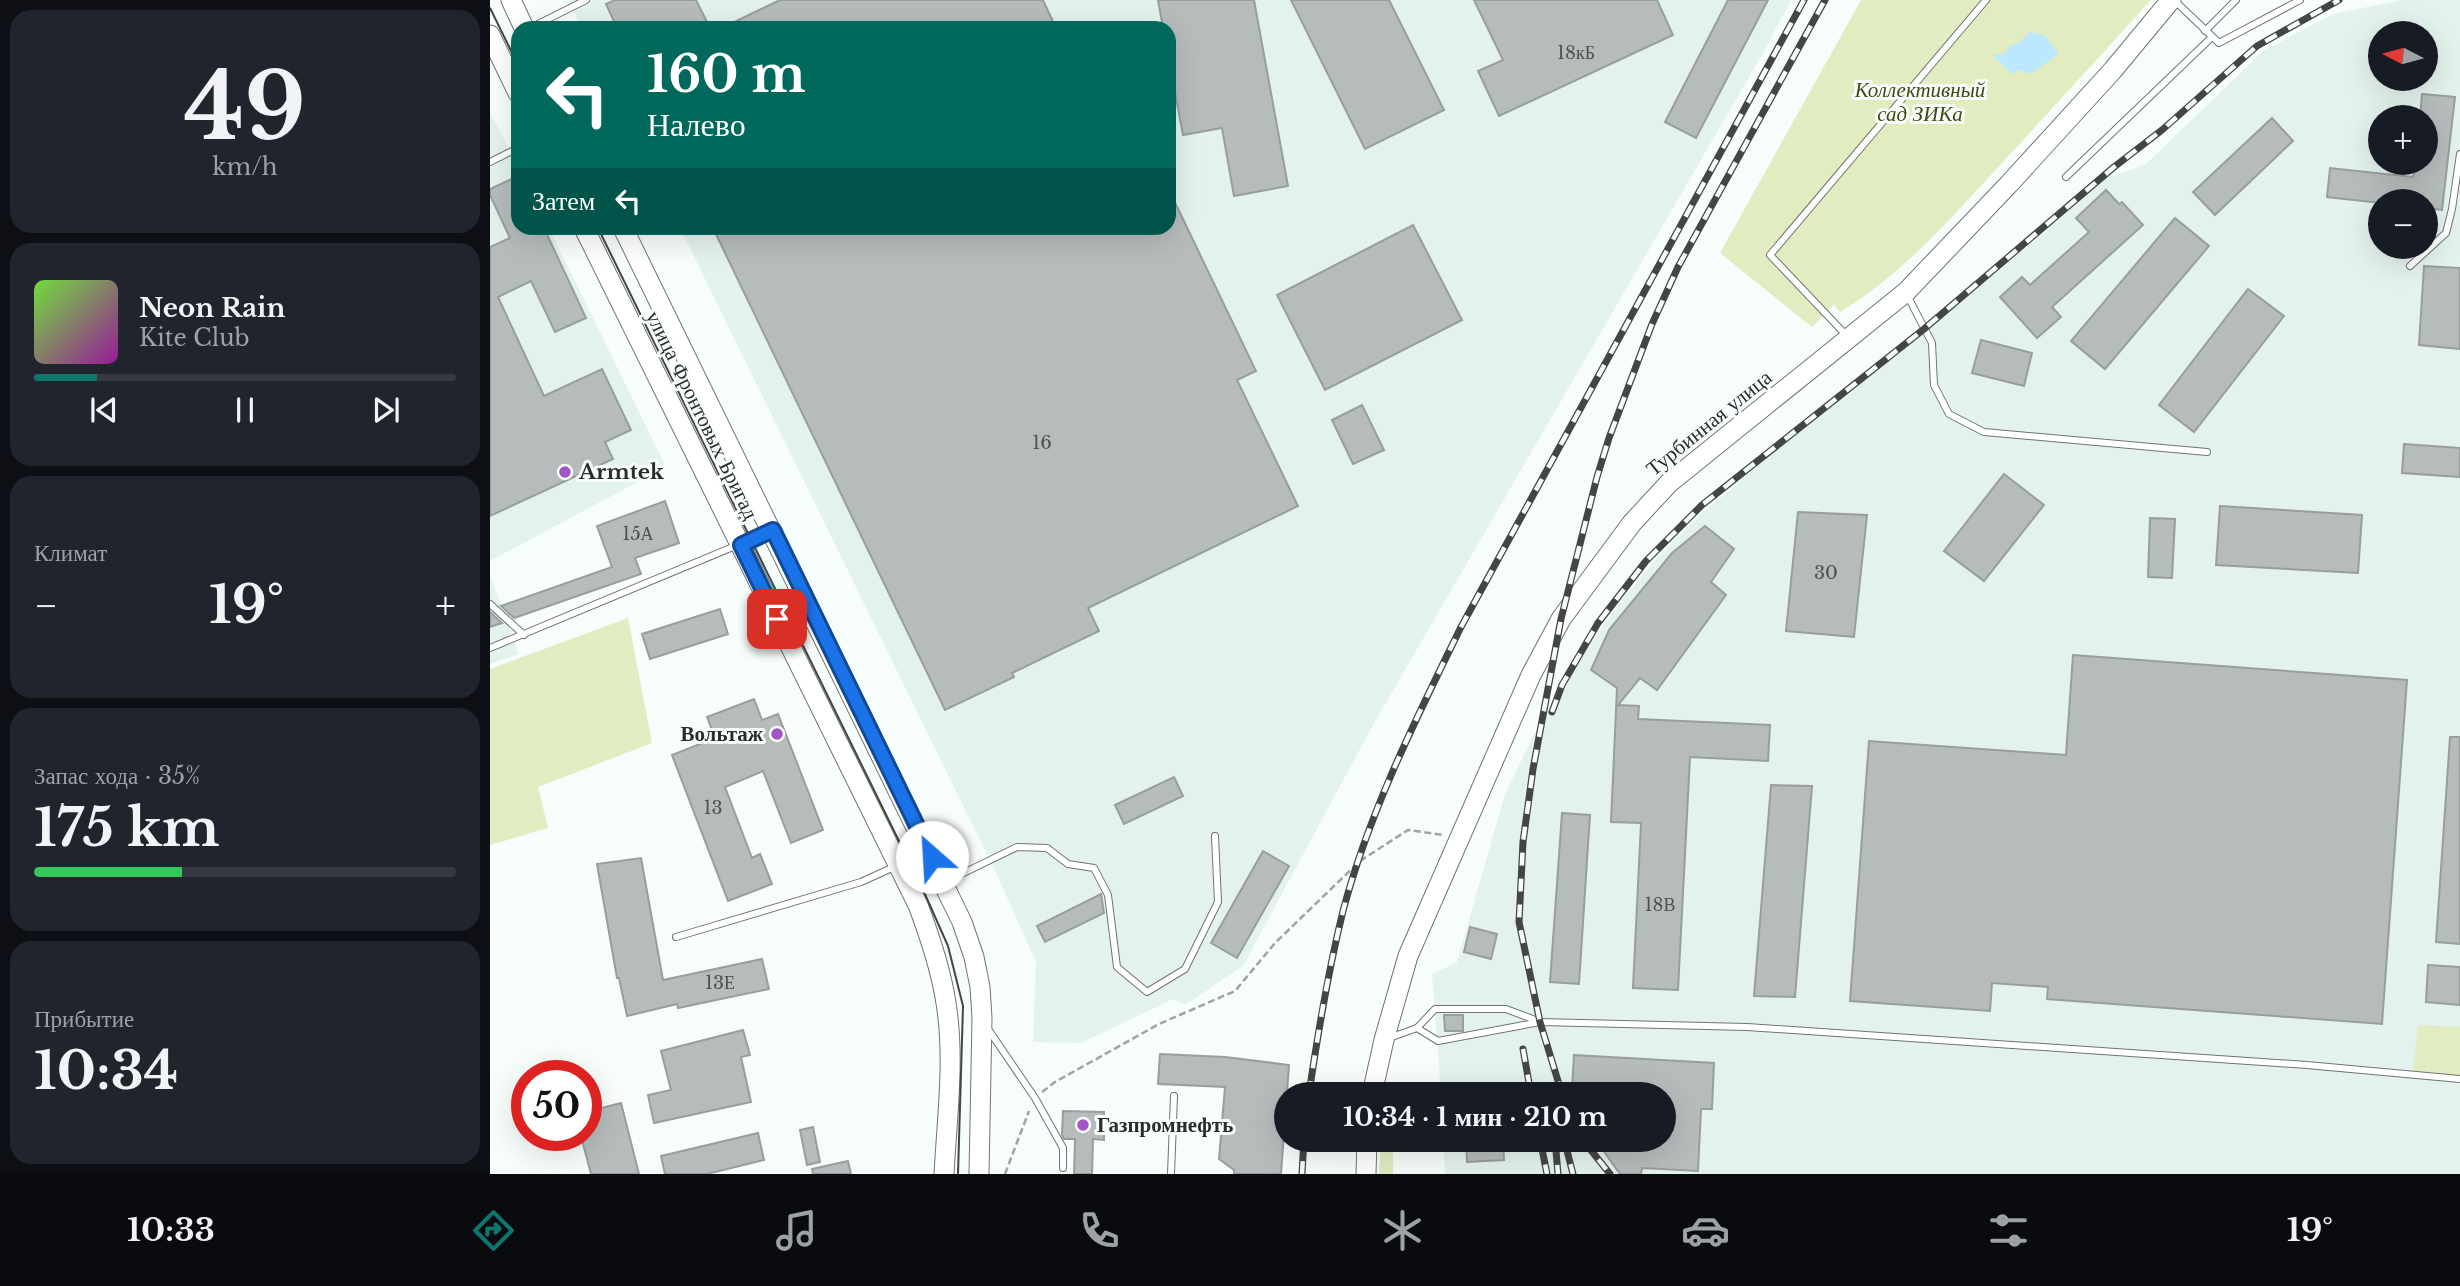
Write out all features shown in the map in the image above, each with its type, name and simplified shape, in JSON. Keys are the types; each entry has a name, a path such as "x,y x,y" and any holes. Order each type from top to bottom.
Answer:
{"main road":[{"path":"511,0 521,21"},
{"name":"Турбинная улица","path":"1375,1082 1408,956 1549,639 1632,523 1669,483 1906,292 2113,70 2172,0"},
{"path":"490,35 511,78"},
{"name":"улица Фронтовых Бригад","path":"587,235 918,905 931,940 947,1004 949,1069 944,1174"},
{"name":"улица Фронтовых Бригад","path":"626,235 773,530 962,922 980,986 982,1018 979,1174"},
{"path":"1366,1174 1367,1152"}],"lane":[{"path":"544,21 586,0"},
{"path":"1850,339 1770,255 1986,0"},
{"path":"2172,0 2219,43 2300,0"},
{"path":"2205,31 2236,0"},
{"path":"2066,177 2212,37"},
{"path":"490,162 511,152"},
{"path":"2410,266 2445,233 2452,209 2460,154"},
{"path":"1906,292 1932,343 1934,385 1949,414 1984,432 2207,452"},
{"path":"490,648 773,530"},
{"path":"490,604 524,635"},
{"path":"944,882 1017,847 1047,848 1068,864 1094,868 1108,895 1117,967 1147,992 1185,969 1218,902 1215,836"},
{"path":"676,937 861,882 897,865"},
{"path":"1384,1040 1417,1028 1435,1009 1506,1009 1540,1022"},
{"path":"982,1018 1035,1098 1063,1147 1063,1168"},
{"path":"1417,1028 1438,1041 1540,1022 1747,1027 2307,1065 2460,1079"},
{"path":"1171,1174 1174,1096"}],"path":[{"path":"1005,1174 1035,1098 1055,1082 1159,1024 1235,991 1275,943 1360,861 1408,830 1460,837"}],"shaded area":[{"path":"568,0 1791,0 1763,53 1373,725 1243,966 1185,1005 1173,999 1081,1043 1033,1042 1036,962 997,875 683,235 1176,235 1176,21 578,21"},
{"path":"2402,0 2460,0 2460,1174 1445,1174 1444,1152 1676,1152 1676,1082 1440,1082 1432,974 1457,962 1505,794 1544,714 1607,620 1654,561 1701,514 1827,408 1895,357 2106,179 2146,164 2263,51 2333,14"},
{"path":"490,113 511,152 511,235 552,235 666,467 490,561"},
{"path":"490,575 519,654 490,664"}],"green space":[{"name":"Коллективный сад ЗИКа","path":"1861,0 2151,0 1925,244 1863,297 1840,312 1834,305 1812,327 1720,253"},
{"path":"628,618 652,743 538,787 548,828 490,845 490,669"},
{"path":"2418,1025 2460,1027 2460,1075 2413,1071"},
{"path":"1380,1152 1393,1152 1393,1174 1379,1174"}],"water":[{"path":"2029,32 2044,35 2059,54 2030,74 2021,70 2012,74 1993,55 2006,53 2008,47 2022,41"}],"building":[{"path":"615,0 696,0 706,21 614,21 606,4"},
{"path":"780,0 1043,0 1053,21 736,21"},
{"path":"1158,0 1254,0 1288,186 1234,196 1222,128 1183,135 1176,98 1176,21 1162,21"},
{"path":"1291,0 1389,0 1444,110 1365,149"},
{"path":"1474,0 1657,0 1673,35 1499,116 1478,71 1503,60"},
{"path":"1728,0 1768,0 1696,138 1665,122"},
{"path":"2422,94 2455,97 2442,210 2438,210 2438,189 2368,189 2368,202 2327,197 2330,168 2368,172 2368,175 2438,175 2438,105 2421,105"},
{"path":"2272,118 2293,141 2215,215 2193,192"},
{"path":"511,179 511,235 547,235 586,318 555,332 531,281 498,297 544,396 602,369 631,430 605,442 613,459 490,516 490,247 510,238 490,195 490,189"},
{"path":"2106,190 2119,204 2122,202 2143,225 2052,307 2061,317 2037,338 2000,297 2022,277 2030,285 2089,232 2076,218"},
{"path":"1176,205 1256,371 1237,380 1298,506 1088,608 1099,631 1012,673 1014,677 945,710 716,235 1176,235"},
{"path":"2175,218 2209,246 2105,369 2071,341"},
{"path":"1413,225 1462,320 1325,390 1277,295"},
{"path":"2424,266 2460,268 2460,349 2419,345"},
{"path":"2248,289 2284,316 2194,432 2159,405"},
{"path":"1981,340 2032,353 2024,386 1972,373"},
{"path":"1362,405 1384,450 1353,464 1332,420"},
{"path":"2404,444 2460,448 2460,477 2402,473"},
{"path":"2004,474 2044,505 1984,581 1944,551"},
{"path":"665,501 679,543 635,558 641,574 514,618 501,606 612,567 597,526"},
{"path":"2220,506 2362,515 2358,573 2216,565"},
{"path":"1798,512 1867,515 1854,637 1786,631"},
{"path":"2150,518 2175,519 2172,578 2148,577"},
{"path":"1705,526 1734,549 1711,582 1726,595 1657,690 1640,678 1618,705 1639,706 1638,719 1770,725 1768,761 1690,757 1678,990 1633,988 1641,823 1611,822 1617,688 1591,670 1609,630 1672,553"},
{"path":"720,609 728,634 650,659 642,634"},
{"path":"490,612 502,623 490,627"},
{"path":"2073,655 2407,680 2382,1024 2047,999 2048,987 1992,983 1990,1011 1850,1001 1869,741 2066,755"},
{"path":"754,699 762,720 778,714 823,830 791,843 763,771 725,787 752,858 760,854 772,884 728,901 672,755 715,738 707,717"},
{"path":"2450,737 2460,737 2460,944 2436,942"},
{"path":"1174,777 1183,796 1124,824 1115,805"},
{"path":"1771,785 1812,786 1795,997 1754,996"},
{"path":"1562,813 1590,815 1579,984 1550,982"},
{"path":"1263,851 1289,866 1237,958 1211,943"},
{"path":"641,858 663,980 762,959 769,989 678,1008 677,1004 627,1016 617,978 597,864"},
{"path":"1101,894 1104,913 1045,942 1037,926"},
{"path":"1470,927 1497,934 1491,959 1464,952"},
{"path":"2428,965 2460,967 2460,1005 2426,1002"},
{"path":"1444,1015 1463,1015 1463,1031 1445,1031"},
{"path":"743,1030 750,1055 741,1057 751,1102 654,1123 648,1095 671,1090 661,1051"},
{"path":"1160,1054 1225,1057 1289,1065 1288,1082 1274,1082 1274,1152 1283,1152 1281,1174 1234,1174 1234,1170 1219,1159 1225,1087 1158,1084"},
{"path":"1574,1055 1714,1063 1712,1109 1701,1109 1698,1171 1642,1168 1641,1174 1620,1174 1604,1152 1676,1152 1676,1082 1572,1082"},
{"path":"621,1103 639,1174 591,1174 585,1151 602,1151 602,1108"},
{"name":"Газпромнефть","path":"1063,1111 1104,1112 1104,1140 1093,1139 1092,1174 1074,1174 1075,1139 1064,1139 1062,1135"},
{"path":"813,1127 820,1162 807,1165 800,1130"},
{"path":"758,1133 764,1160 707,1174 665,1174 661,1156"},
{"path":"1467,1152 1504,1152 1504,1160 1467,1162"},
{"path":"848,1161 851,1174 813,1174 812,1169"}],"tram line":[{"path":"490,8 511,51"},
{"path":"601,235 948,946 963,1006 958,1174"}],"railway":[{"path":"1311,1082 1343,911 1366,838 1411,731 1461,627 1804,0"},
{"path":"1558,1082 1540,1022 1519,922 1523,842 1533,769 1561,619 1609,438 1652,324 1678,267 1825,0"},
{"path":"1552,712 1562,685 1598,623 1646,561 1702,505 1924,329 2114,167 2162,130 2257,46 2339,0"},
{"path":"1523,1049 1529,1082"},
{"path":"1302,1174 1303,1152"},
{"path":"1543,1152 1547,1174"},
{"path":"1556,1152 1558,1174"},
{"path":"1567,1152 1573,1174"},
{"path":"1592,1152 1610,1174"}],"place":[{"name":"Armtek","path":"565,472"},
{"name":"Вольтаж","path":"777,734"},
{"name":"Газпромнефть","path":"1083,1125"}],"route":[{"path":"777,619 741,545 773,530 932,857"}]}
